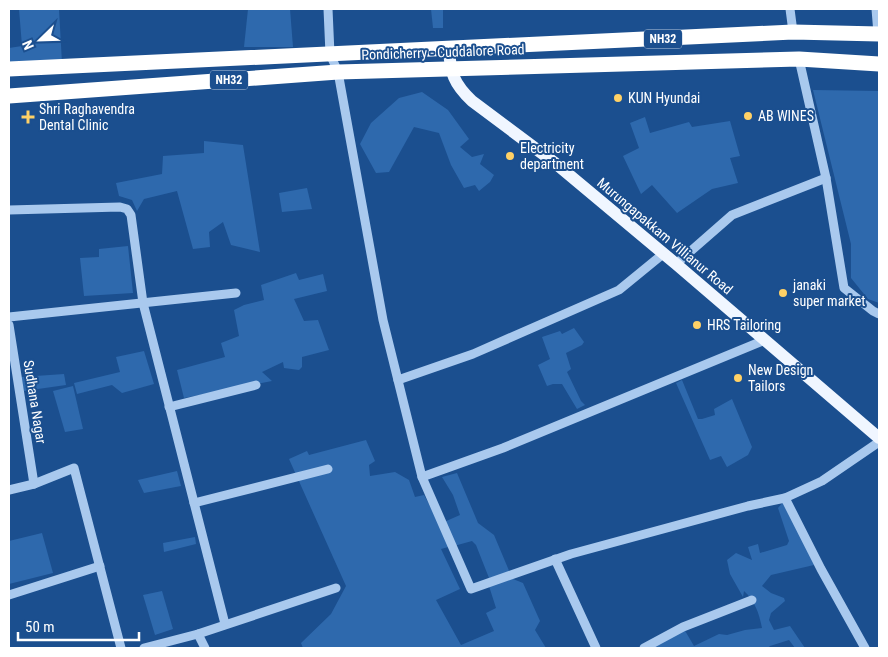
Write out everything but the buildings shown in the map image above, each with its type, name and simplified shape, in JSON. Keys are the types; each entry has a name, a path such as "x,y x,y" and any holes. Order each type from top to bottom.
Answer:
{"highway":[{"name":"Pondicherry - Cuddalore Road","path":"9,69 793,32 879,34"},
{"name":"Pondicherry - Cuddalore Road","path":"9,96 338,72 799,59 879,64"}],"main road":[{"name":"Murungapakkam Villianur Road","path":"449,48 450,68 461,91 472,101 555,163 879,438"}],"street":[{"path":"328,9 330,54 338,72 383,320 422,477 471,589 555,560 748,506 785,498 822,482 879,442"},
{"path":"790,9 793,32"},
{"path":"876,9 879,34"},
{"path":"799,59 826,178 844,288 873,312 879,314"},
{"path":"676,264 732,215 826,178"},
{"path":"9,210 120,207 127,209 131,215 143,303 225,624"},
{"path":"398,380 473,354 619,290 663,254"},
{"path":"9,317 236,293"},
{"name":"Sudhana Nagar","path":"9,325 34,484"},
{"path":"422,477 503,448 765,340"},
{"path":"169,407 256,385"},
{"path":"9,490 34,484 74,468 121,648"},
{"path":"194,503 328,469"},
{"path":"785,498 821,569 865,648"},
{"path":"555,560 596,648"},
{"path":"9,595 100,566"},
{"path":"144,648 198,634 336,588"},
{"path":"644,648 682,627 752,600"},
{"path":"198,634 205,648"}],"shaded area":[{"path":"19,9 59,9 62,63 9,68 9,48 22,46"},
{"path":"248,9 290,9 293,47 244,47"},
{"path":"431,9 443,9 443,28 433,28"},
{"path":"813,90 879,91 879,303 868,299 851,278 851,244"},
{"path":"422,92 448,110 469,139 460,147 472,157 484,154 480,164 494,175 490,182 479,191 475,185 464,188 451,165 439,133 414,127 389,172 376,173 360,144 371,123 399,98"},
{"path":"645,117 650,133 689,122 692,127 730,121 740,156 730,158 738,183 712,189 677,213 652,185 641,194 623,156 639,148 630,123"},
{"path":"204,141 243,145 260,252 231,245 223,222 209,232 210,247 193,249 177,191 144,199 137,211 132,200 119,196 116,183 162,174 163,156 204,153"},
{"path":"307,188 312,209 282,212 279,193"},
{"path":"128,246 133,293 84,296 80,258 99,257 99,249"},
{"path":"296,273 299,280 323,274 327,291 294,299 304,321 318,320 329,350 302,357 302,367 299,370 284,368 283,362 262,372 272,381 184,398 177,370 225,357 221,343 239,336 234,310 244,305 264,300 261,285"},
{"path":"574,328 584,342 582,345 566,353 571,369 567,372 581,401 585,405 577,409 562,384 547,386 538,365 550,359 542,337 560,331 562,334"},
{"path":"144,351 154,384 122,393 112,385 77,394 74,383 120,372 116,357"},
{"path":"64,374 66,385 24,391 21,377"},
{"path":"682,380 698,419 715,415 714,409 732,399 752,447 748,455 727,467 721,456 710,460 676,383"},
{"path":"73,386 83,429 65,432 53,391"},
{"path":"366,440 375,461 369,465 370,476 395,472 409,480 415,497 424,495 452,546 441,549 460,589 436,600 461,645 494,631 486,613 496,608 489,586 508,577 523,583 540,621 535,630 546,648 303,648 301,643 331,614 346,586 289,459 307,451 309,455"},
{"path":"177,471 181,486 144,493 138,480"},
{"path":"457,473 478,523 494,535 510,573 489,578 476,545 472,541 454,546 444,522 460,515 453,495 442,477"},
{"path":"784,501 814,565 771,575 762,586 771,593 784,598 785,601 771,613 769,620 774,630 790,626 805,648 795,648 789,640 768,648 650,648 684,629 694,646 719,634 727,635 762,628 754,603 744,591 743,597 730,574 727,560 736,553 752,560 748,547 758,544 760,553 787,545 789,541 778,508"},
{"path":"42,533 53,573 9,584 9,541"},
{"path":"195,537 196,544 164,552 163,543"},
{"path":"162,591 173,629 155,635 143,595"}],"place":[{"name":"KUN Hyundai","path":"618,98"},
{"name":"AB WINES","path":"748,116"},
{"name":"Shri Raghavendra Dental Clinic","path":"28,117"},
{"name":"Electricity department","path":"510,156"},
{"name":"janaki super market","path":"783,293"},
{"name":"HRS Tailoring","path":"697,325"},
{"name":"New Design Tailors","path":"738,378"}]}
